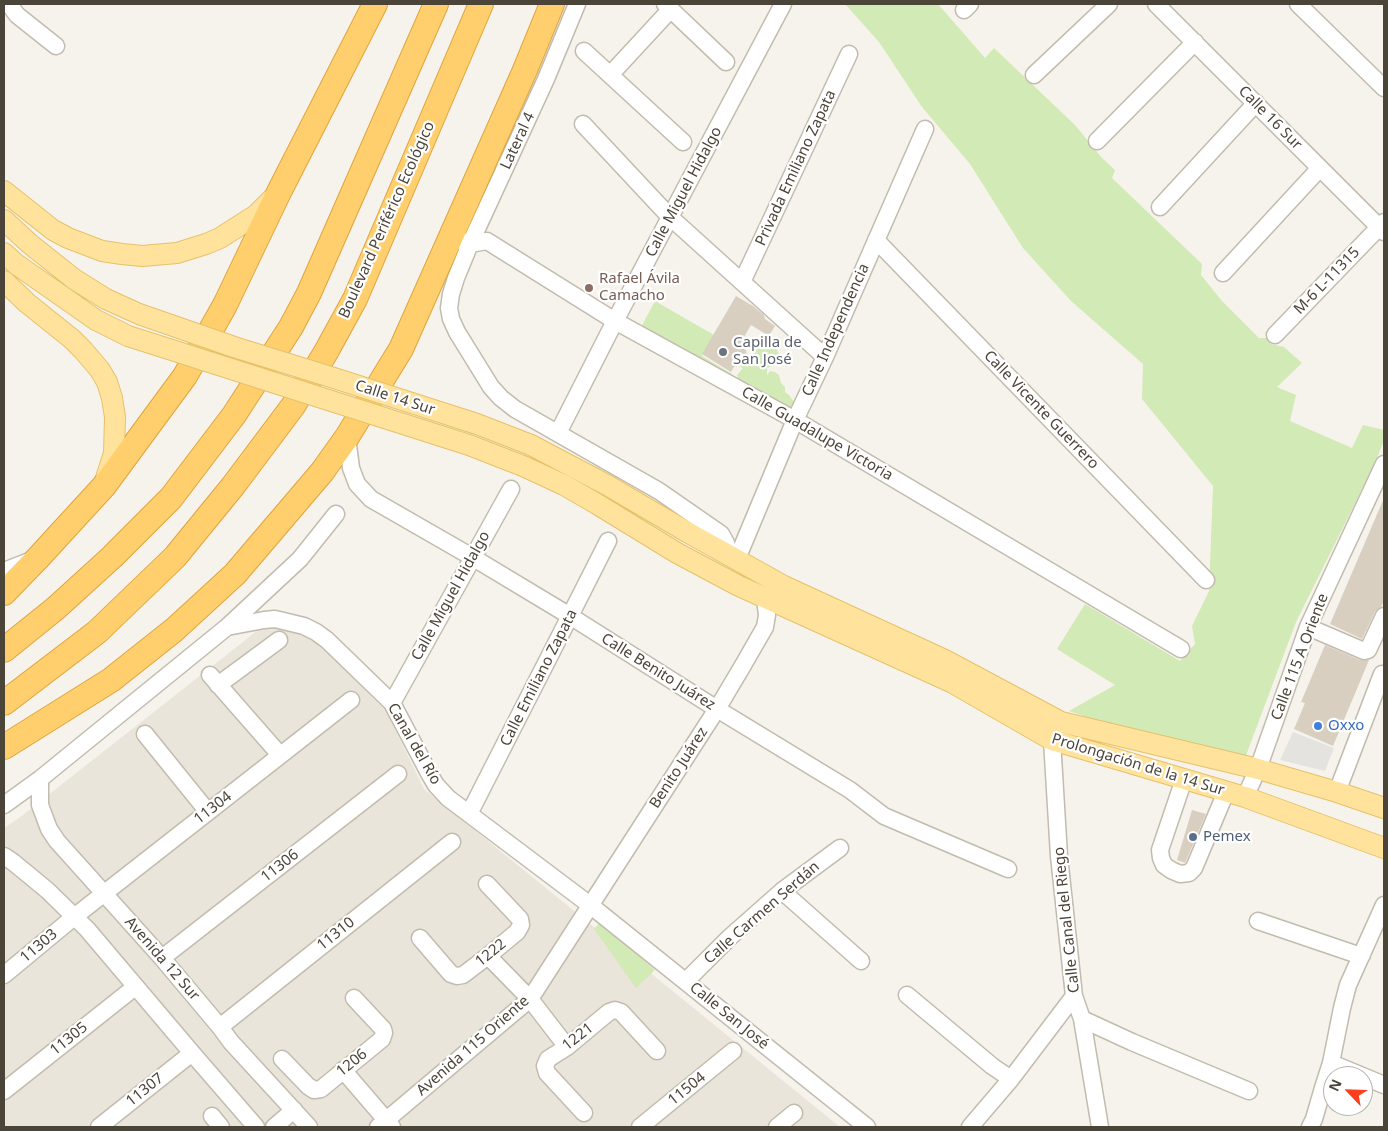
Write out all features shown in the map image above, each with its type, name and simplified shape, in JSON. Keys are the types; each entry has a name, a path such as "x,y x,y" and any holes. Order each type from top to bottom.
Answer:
{"highway":[{"path":"4,593 104,486 185,376 225,305 278,192 375,4"},
{"path":"4,650 56,608 112,557 170,498 234,415 291,327 309,294 436,4"},
{"name":"Boulevard Periférico Ecológico","path":"4,703 97,632 175,557 233,486 294,406 355,300 481,4"},
{"path":"4,747 110,680 174,630 235,574 322,472 347,437 401,349 460,241 552,4"}],"main road":[{"path":"4,191 54,230 68,238 102,251 142,256 177,253 220,238 256,215 278,192"},
{"name":"Calle 14 Sur","path":"4,220 30,244 74,279 106,299 139,314 208,338 477,424 531,445 598,480 784,586"},
{"name":"Calle 14 Sur","path":"4,253 16,264 96,320 128,336 469,445 523,466 564,485 677,553 765,599"},
{"path":"4,281 27,303 72,339 100,370 107,382 115,416 114,453 104,486"},
{"name":"Prolongación de la 14 Sur","path":"784,586 945,660 1061,722 1258,769 1384,808"},
{"name":"Prolongación de la 14 Sur","path":"765,599 953,684 1052,740 1235,794 1384,848"}],"street":[{"path":"9,4 17,15 56,46"},
{"name":"Lateral 4","path":"578,4 546,79 460,241 456,278 449,308 451,320 491,387 501,398 515,409 659,491 721,534 733,557"},
{"name":"Calle Miguel Hidalgo","path":"558,433 615,321 783,4"},
{"path":"1034,75 1109,4"},
{"name":"Calle 16 Sur","path":"1156,4 1320,168 1383,227"},
{"path":"1298,4 1384,88"},
{"path":"610,75 668,7 726,62"},
{"path":"1097,141 1195,42"},
{"path":"584,51 683,142"},
{"name":"Privada Emiliano Zapata","path":"742,282 849,54"},
{"path":"525,70 546,79"},
{"path":"1160,207 1256,104"},
{"path":"583,124 670,217 825,357"},
{"name":"Calle Independencia","path":"733,557 825,357 925,130"},
{"path":"1223,273 1320,168"},
{"name":"M-6 L-11315","path":"1275,334 1383,227"},
{"name":"Calle Vicente Guerrero","path":"876,240 1206,580"},
{"name":"Calle Guadalupe Victoria","path":"460,241 487,241 615,321 795,420 1181,648"},
{"name":"Calle Benito Juárez","path":"347,437 350,468 357,484 372,499 570,616 716,709 850,790 884,816 1008,868"},
{"name":"Calle 115 A Oriente","path":"1184,779 1160,850 1160,858 1164,864 1170,870 1180,874 1189,872 1194,868 1235,794 1258,769 1308,627 1384,464"},
{"name":"Calle Miguel Hidalgo","path":"392,703 511,489"},
{"path":"4,805 40,779 227,627 300,559 336,514"},
{"name":"Calle Emiliano Zapata","path":"469,814 608,541"},
{"path":"4,571 38,558"},
{"name":"Benito Juárez","path":"590,905 716,709 764,628 767,615 765,599"},
{"path":"1308,627 1364,651 1368,650 1384,616"},
{"name":"Canal del Río","path":"227,627 275,619 304,626 327,640 392,703 430,775 448,798 590,905"},
{"path":"279,640 214,680 280,755"},
{"path":"1337,792 1382,674"},
{"name":"11304","path":"74,917 351,700"},
{"path":"145,734 208,812"},
{"name":"Calle Canal del Riego","path":"1052,740 1059,856 1074,996 1082,1019 1100,1127"},
{"name":"11306","path":"162,958 398,774"},
{"name":"Avenida 12 Sur","path":"40,779 40,805 48,828 57,841 162,958 232,1042 309,1127"},
{"name":"11310","path":"220,1027 452,842"},
{"name":"Calle Carmen Serdán","path":"686,981 730,936 782,891 840,848"},
{"path":"7,862 47,890 87,929 256,1127"},
{"name":"1222","path":"420,938 451,974 457,976 463,975 488,956 517,932 521,925 520,920 487,884"},
{"path":"782,891 861,961"},
{"name":"Calle San José","path":"590,905 867,1127"},
{"name":"Avenida 115 Oriente","path":"386,1125 530,999 590,905"},
{"path":"1310,1127 1331,1063 1348,986 1384,905"},
{"name":"11303","path":"4,976 74,917"},
{"path":"1258,921 1362,955"},
{"path":"488,956 530,999 567,1046"},
{"name":"11305","path":"4,1091 135,986"},
{"path":"907,994 992,1066 1011,1079"},
{"path":"970,1127 1011,1079 1074,996"},
{"name":"1206","path":"282,1059 308,1086 314,1090 321,1089 382,1038 384,1029 354,998"},
{"name":"1221","path":"584,1113 547,1073 544,1066 548,1059 609,1012 615,1010 621,1012 657,1051"},
{"path":"1082,1019 1250,1091"},
{"name":"11504","path":"640,1127 733,1051"},
{"name":"11307","path":"99,1127 192,1053"},
{"path":"1331,1063 1384,1085"},
{"path":"343,1070 386,1125"},
{"path":"274,1127 294,1110"},
{"path":"777,1127 794,1113"}],"shaded area":[{"path":"267,623 314,639 386,711 424,789 840,1127 4,1127 4,828"},
{"path":"1293,732 1334,748 1325,771 1280,760"}],"green space":[{"path":"845,4 938,4 985,58 994,48 1075,125 1102,158 1115,170 1112,178 1202,264 1201,275 1222,301 1259,338 1267,338 1271,344 1284,347 1302,363 1277,387 1296,395 1290,421 1352,448 1363,425 1384,430 1384,440 1376,461 1296,622 1245,758 1113,726 1069,711 1115,685 1057,649 1085,604 1180,661 1195,644 1192,626 1209,591 1213,486 1142,399 1143,364 1071,301 1023,248 970,164 922,107 879,42"},
{"path":"655,301 714,335 702,356 732,374 730,377 639,331"},
{"path":"764,338 773,341 779,355 772,366 767,368 767,375 770,371 779,375 781,383 785,387 785,392 794,402 795,410 792,414 739,381 737,375 743,368 739,366 748,364 754,352 751,349 752,344"},
{"path":"600,922 655,970 636,988 594,929"}],"building":[{"path":"736,296 753,306 764,315 765,319 775,326 769,336 751,325 739,346 746,350 748,364 734,367 731,372 702,354"},
{"path":"1384,498 1384,601 1375,612 1362,639 1330,624"},
{"path":"1325,645 1360,660 1369,660 1333,746 1294,729 1305,703 1301,702"},
{"name":"Pemex","path":"1192,810 1206,814 1185,863 1177,860"}],"place":[{"name":"Rafael Ávila Camacho","path":"589,288"},
{"name":"Capilla de San José","path":"723,352"},
{"name":"Oxxo","path":"1318,726"},
{"name":"Pemex","path":"1193,837"}]}
